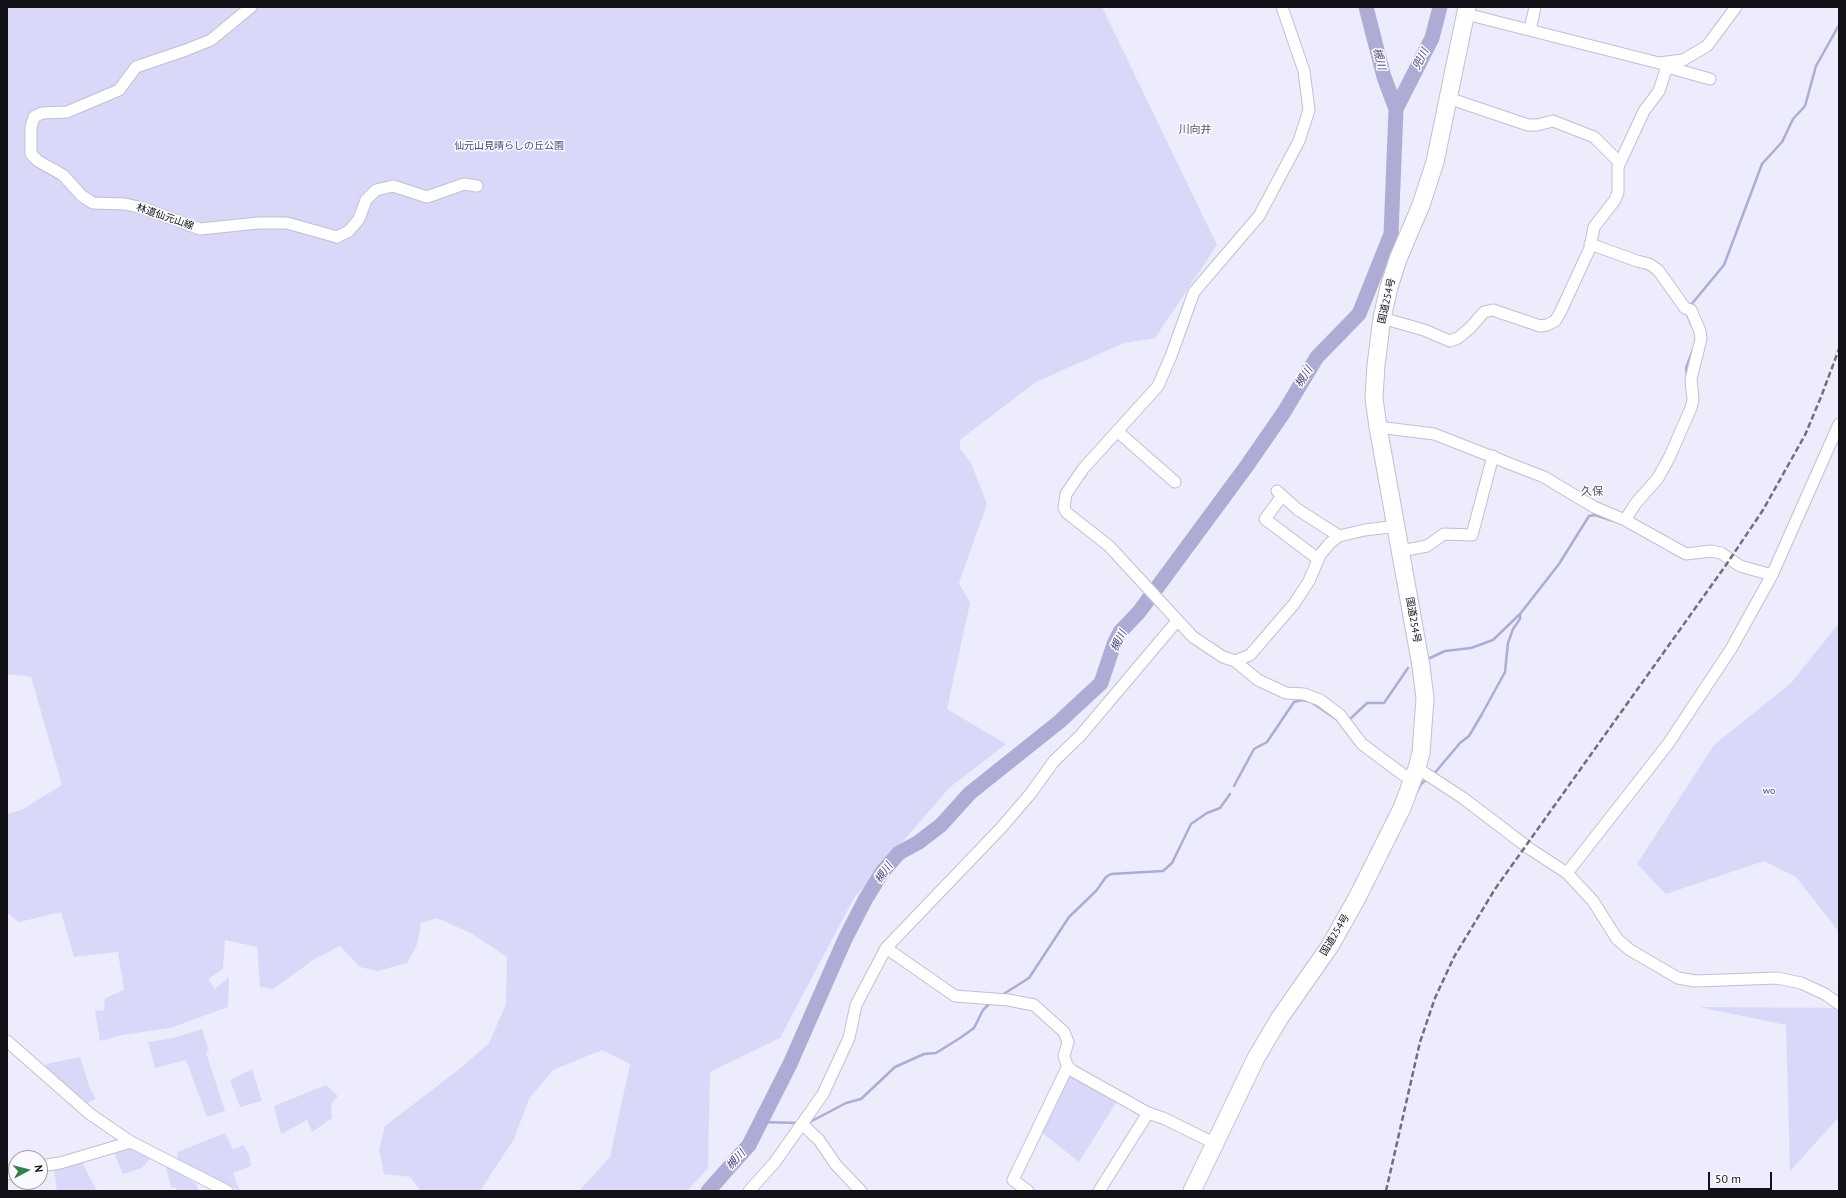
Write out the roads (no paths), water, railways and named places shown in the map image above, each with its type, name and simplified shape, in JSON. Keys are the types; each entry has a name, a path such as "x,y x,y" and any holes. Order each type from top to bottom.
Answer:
{"highway":[{"name":"国道254号","path":"1192,1191 1256,1058 1279,1019 1330,946 1357,898 1402,808 1415,775 1423,737 1425,698 1421,663 1378,427 1374,398 1376,365 1382,318 1389,287 1398,259 1422,205 1435,162 1467,10"}],"street":[{"name":"林道仙元山線","path":"250,7 211,40 136,67 119,90 67,112 42,113 34,117 31,127 31,154 38,161 63,175 82,196 93,203 125,204 144,208 200,229 258,223 287,223 337,237 349,231 359,219 366,200 376,190 394,186 427,198 464,184 477,186"},
{"path":"1282,7 1304,71 1310,110 1299,140 1259,216 1194,292 1171,356 1158,386 1083,469 1066,494 1064,502 1067,513 1109,546 1193,637 1209,649 1235,662 1258,680 1286,693 1304,694 1320,700 1340,715 1362,744 1415,775 1463,798 1530,849 1567,873 1593,901 1617,939 1630,950 1678,978 1695,981 1777,978 1801,983 1825,994 1839,1004"},
{"path":"1530,30 1536,7"},
{"path":"1382,318 1424,330 1450,341 1458,338 1470,328 1484,312 1493,310 1540,326 1547,325 1555,321 1560,313 1590,244 1594,227 1615,200 1618,192 1617,175 1620,163 1644,111 1659,91 1668,65 1692,55 1707,46 1736,7"},
{"path":"1467,10 1530,30 1646,61 1668,65 1710,79"},
{"path":"1448,98 1528,125 1537,126 1552,121 1594,138 1620,163"},
{"path":"1590,244 1649,264 1658,270 1685,308 1691,310 1700,332 1701,339 1691,379 1693,400 1691,408 1670,458 1658,478 1636,503 1625,520"},
{"path":"1567,873 1668,744 1731,649 1772,575 1839,424"},
{"path":"1378,427 1434,434 1493,456 1544,477 1594,507 1625,520 1686,554 1711,551 1721,553 1740,566 1772,575"},
{"path":"1117,431 1175,482"},
{"path":"1401,551 1427,546 1444,534 1472,535 1493,456"},
{"path":"1318,559 1265,519 1280,494 1297,509 1339,536"},
{"path":"1235,662 1250,656 1294,604 1309,581 1318,559 1330,543 1339,536 1365,530 1397,526"},
{"path":"749,1191 775,1162 823,1094 849,1038 856,1006 886,948 1001,828 1031,793 1054,761 1080,736 1177,620"},
{"path":"886,948 956,996 1002,999 1034,1006 1064,1032 1068,1042 1064,1056 1071,1070 1148,1113 1214,1143"},
{"path":"7,1041 90,1114 131,1142 227,1191"},
{"path":"1028,1191 1013,1180 1068,1066"},
{"path":"1099,1191 1148,1113"},
{"path":"802,1124 819,1140 836,1165 861,1191"},
{"path":"48,1165 60,1163 131,1142"}],"waterway":[{"name":"槻川","path":"708,1191 749,1145 790,1064 845,939 865,900 883,871 899,853 919,842 941,825 970,793 1059,722 1101,683 1114,644 1120,632 1139,612 1246,467 1284,412 1317,357 1359,314 1391,234 1396,109 1384,77 1366,7"},
{"name":"兜川","path":"1396,109 1432,38 1440,7"},
{"path":"1690,306 1724,265 1762,164 1782,142 1793,119 1805,106 1816,66 1839,25"},
{"path":"1687,314 1691,324"},
{"path":"1687,375 1686,368 1694,347"},
{"path":"1430,658 1445,651 1471,648 1493,640 1520,614 1559,564 1589,516 1595,515 1613,521"},
{"path":"1433,775 1460,743 1469,736 1505,672 1508,643 1513,629 1520,619 1520,614"},
{"path":"1349,720 1367,703 1384,703 1408,668"},
{"path":"1234,786 1254,749 1267,742 1294,702 1302,700 1311,702 1339,721"},
{"path":"1417,792 1421,784 1427,779"},
{"path":"1002,995 1029,978 1069,917 1096,891 1106,877 1111,874 1163,871 1172,863 1191,824 1207,813 1220,808 1230,794"},
{"path":"808,1123 846,1103 861,1099 895,1067 924,1054 936,1053 960,1038 974,1028 983,1010 991,1002"},
{"path":"762,1122 798,1123"}],"railway":[{"path":"1386,1191 1420,1042 1435,998 1454,957 1495,889 1726,565 1763,510 1805,435 1839,349"}],"district":[{"name":"川向井","path":"1195,130"},
{"name":"久保","path":"1592,492"}],"park label":[{"name":"仙元山見晴らしの丘公園","path":"509,146"},
{"name":"wo","path":"1769,791"}]}
